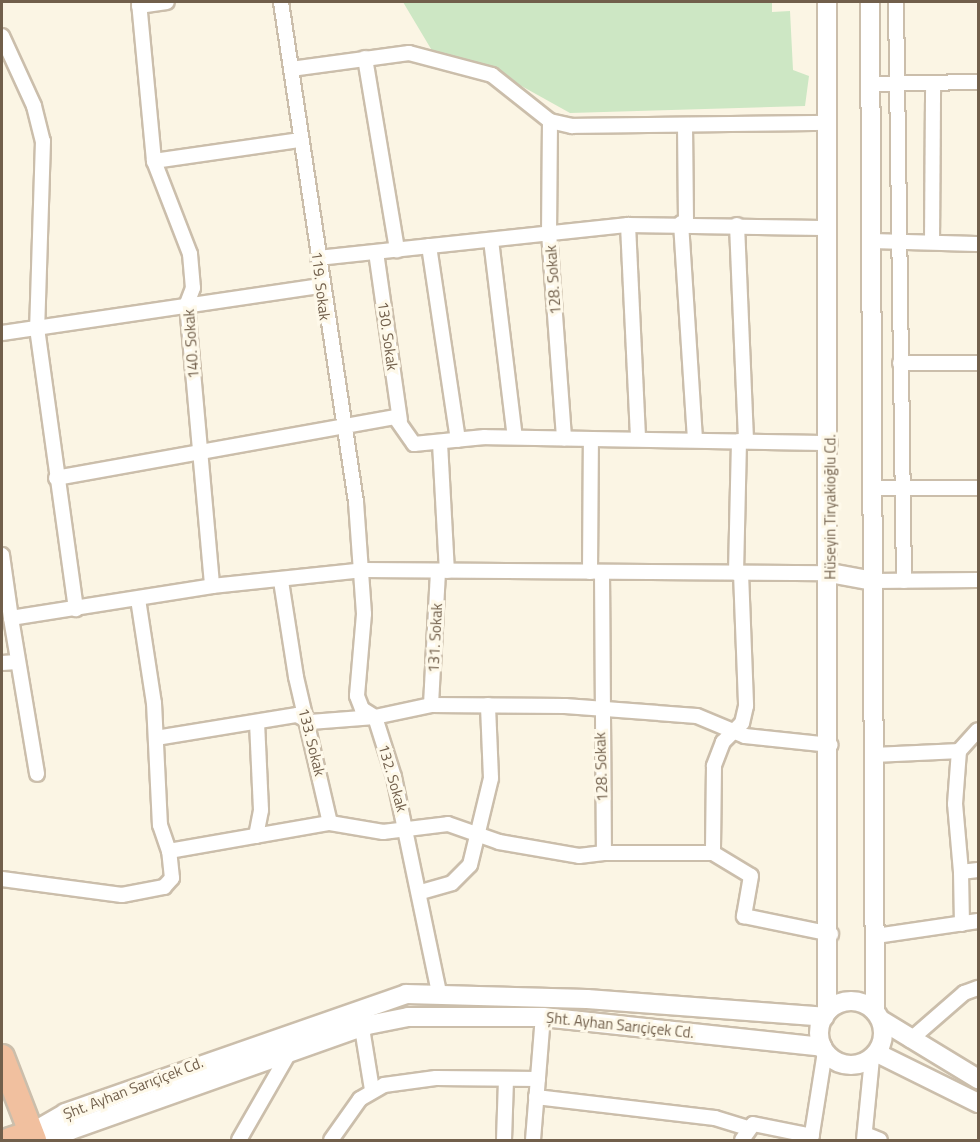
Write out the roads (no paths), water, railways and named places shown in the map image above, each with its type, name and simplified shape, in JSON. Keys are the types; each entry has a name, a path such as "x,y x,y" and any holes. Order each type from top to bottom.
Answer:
{"highway":[{"path":"2,1058 25,1138"},
{"path":"2,1135 3,1140"}],"street":[{"path":"139,4 167,2"},
{"name":"119. Sokak","path":"281,2 363,570"},
{"name":"Hüseyin Tiryakioğlu Cd.","path":"812,1138 824,1049 831,934 827,2"},
{"path":"870,2 876,936 878,1016 883,1037 874,1056 864,1137 880,1140"},
{"path":"896,2 904,581"},
{"name":"140. Sokak","path":"139,4 154,161 190,254 193,288 187,304 212,586"},
{"path":"2,36 34,106 45,153 37,328 56,478 76,609"},
{"path":"291,69 409,53 492,75 550,121 572,126 827,123"},
{"path":"365,58 397,250"},
{"path":"870,84 978,82"},
{"path":"932,242 933,83"},
{"name":"128. Sokak","path":"550,121 549,233 564,438"},
{"path":"685,125 684,224 695,440"},
{"path":"154,161 300,140"},
{"path":"318,258 628,225 684,224 828,228"},
{"path":"628,225 639,439"},
{"path":"713,853 714,766 732,729 742,723 747,686 739,573 742,441 737,225"},
{"path":"491,240 515,437"},
{"path":"870,241 978,244"},
{"path":"429,246 458,440"},
{"name":"130. Sokak","path":"376,252 400,420"},
{"path":"2,333 321,286"},
{"path":"900,363 978,363"},
{"path":"56,478 341,425 400,420 414,444 515,437 830,443"},
{"name":"128. Sokak","path":"591,439 604,853"},
{"name":"131. Sokak","path":"431,705 442,571 440,443"},
{"path":"873,488 978,488"},
{"path":"2,563 37,774"},
{"path":"11,618 212,586 281,581 363,570 830,573 873,581 978,580"},
{"name":"132. Sokak","path":"363,570 357,696 362,709 375,717 407,828 440,992"},
{"name":"133. Sokak","path":"281,581 296,677 310,722 330,823"},
{"path":"2,879 122,895 164,887 172,878 169,851 158,802 156,738 138,599"},
{"path":"2,663 17,662"},
{"path":"156,738 297,715 310,722 375,717 431,705 488,705 599,708 697,716 745,736 831,745"},
{"path":"421,892 459,879 480,835 491,778 488,705"},
{"path":"256,836 261,810 257,722"},
{"path":"962,924 962,872 955,804 959,751 978,730"},
{"path":"875,755 959,751"},
{"path":"169,851 330,823 357,832 448,824 480,835 579,856 604,853 713,853 751,876 744,916 831,934"},
{"path":"962,872 978,870"},
{"path":"876,936 978,921"},
{"path":"910,1040 977,991"},
{"name":"Şht. Ayhan Sarıçiçek Cd.","path":"25,1138 64,1113 289,1030 406,994 440,992 825,1014"},
{"path":"825,1014 846,1001 878,1016 910,1040 978,1079"},
{"name":"Şht. Ayhan Sarıçiçek Cd.","path":"25,1138 71,1130 362,1028 441,1014 543,1017 824,1049"},
{"path":"533,1140 543,1017"},
{"path":"362,1028 372,1090"},
{"path":"824,1049 852,1066 874,1056 978,1103"},
{"path":"239,1140 289,1053"},
{"path":"331,1140 372,1090 418,1079 538,1079"},
{"path":"504,1140 506,1080"},
{"path":"536,1097 715,1118 744,1134 753,1124 812,1138"}]}
